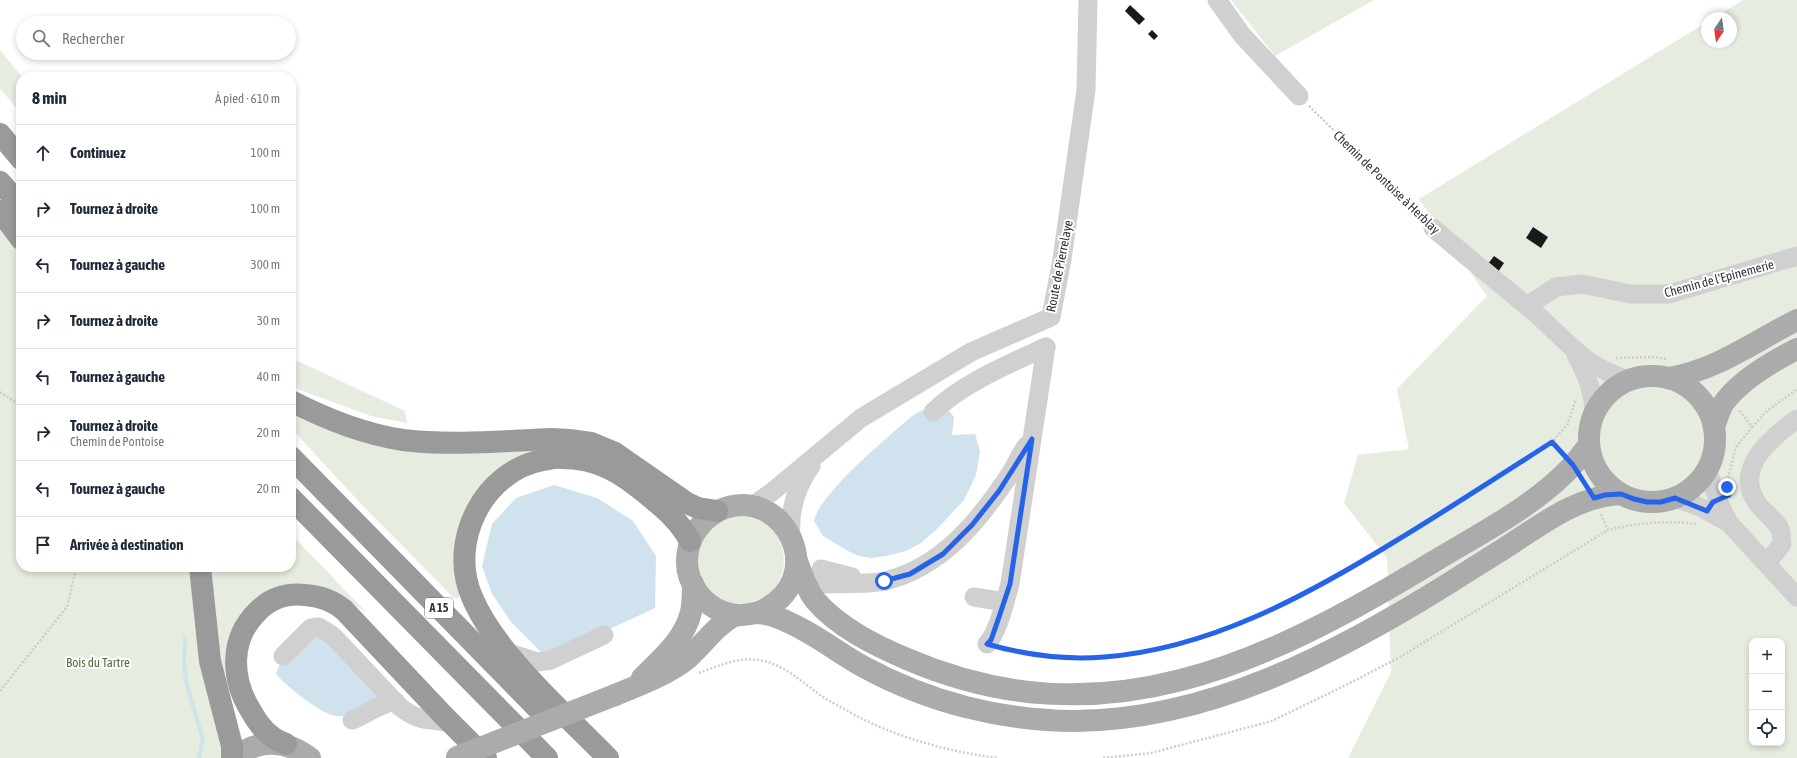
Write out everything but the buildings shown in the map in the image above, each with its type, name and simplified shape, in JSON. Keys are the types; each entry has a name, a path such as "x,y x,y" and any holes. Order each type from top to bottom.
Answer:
{"highway":[{"path":"0,132 16,146"},
{"path":"0,132 16,153"},
{"path":"0,182 16,200"},
{"path":"0,211 16,232"},
{"path":"296,403 328,419 352,428 402,440 437,442 552,439 592,444 615,453 687,503 698,508 717,511"},
{"path":"608,758 536,685 508,653 484,622 471,596 465,575 464,555 466,536 478,509 497,484 513,471 535,462 560,457 584,460 610,467 642,490 674,517 690,541"},
{"name":"A 15","path":"296,462 588,758"},
{"name":"A 15","path":"296,503 547,758"},
{"path":"201,572 210,661 232,746 233,758"},
{"path":"286,744 270,736 256,719 245,701 238,684 235,655 239,638 246,625 266,603 280,596 296,594 313,595 333,601 344,610 486,758"}],"main road":[{"path":"1671,369 1680,382 1699,396 1711,416 1714,427 1715,449 1707,470 1694,487 1675,498 1661,502 1647,502 1634,499 1621,494 1602,478 1594,462 1589,445 1591,424 1594,414 1598,405 1608,394 1629,380 1671,369 1712,366 1797,320"},
{"path":"1714,427 1718,414 1729,397 1765,367 1797,349"},
{"path":"796,558 814,598 831,616 854,632 926,668 954,677 1007,690 1062,695 1116,693 1170,684 1258,655 1301,636 1374,598 1490,528 1540,494 1573,465 1589,445"},
{"path":"757,613 790,622 862,666 887,679 940,700 993,713 1048,720 1075,721 1130,717 1184,706 1213,698 1264,680 1310,660 1418,602 1558,514 1594,498 1605,495 1621,494"},
{"path":"456,757 615,695 666,673 686,660 723,621 735,615 757,613 768,609 779,601 788,590 794,577 796,549 791,536 784,525 774,516 763,510 751,507 734,507 717,511 706,519 697,529 690,541 687,554 687,566 695,590 706,602 719,610 735,615"},
{"path":"636,685 683,632 691,611 693,584"},
{"path":"233,758 250,748 261,744 272,743 286,744 299,750 310,758"}],"street":[{"name":"Route de Pierrelaye","path":"751,507 772,492 861,418 971,352 1051,317 1062,260 1086,90 1088,0"},
{"path":"1217,0 1242,35 1299,96"},
{"name":"Chemin de Pontoise à Herblay","path":"1433,228 1510,293 1528,306 1572,349 1608,373 1629,380"},
{"name":"Chemin de l'Epinemerie","path":"1528,306 1556,287 1582,284 1630,294 1670,294 1797,256"},
{"path":"933,412 941,404 988,374 1046,347 1014,558 1005,602 991,640 987,644"},
{"name":"Chemin de Pontoise à Herblay","path":"1572,349 1585,370 1592,388 1594,414"},
{"path":"1767,563 1782,544 1780,529 1757,504 1749,487 1753,462 1774,436 1797,419"},
{"path":"821,577 843,576 884,581 910,574 943,554 972,525 999,491 1032,439"},
{"name":"Route de Pierrelaye","path":"791,536 790,524 796,492 807,472 823,450"},
{"path":"1707,470 1729,523"},
{"path":"1675,498 1707,511 1729,523 1797,596"},
{"path":"974,597 1005,602"},
{"path":"283,656 311,628 319,627 334,636 396,702 417,718 451,723"},
{"path":"508,653 531,660 551,660 572,648 604,635"},
{"path":"378,693 396,702"},
{"path":"352,720 362,717 388,701 396,702"}],"path":[{"name":"Chemin de Pontoise à Herblay","path":"1299,96 1433,228"},
{"path":"1608,373 1613,361 1617,358 1654,357 1671,369"},
{"path":"987,644 1012,651 1054,656 1104,657 1162,648 1208,634 1260,614 1365,560 1552,442 1568,424 1576,397 1576,389 1586,385 1588,390 1592,388"},
{"path":"1728,481 1731,462 1736,447 1767,411 1797,388"},
{"path":"0,392 16,403"},
{"path":"1729,397 1752,427"},
{"path":"1552,442 1573,465"},
{"path":"1594,498 1608,530"},
{"path":"1103,758 1151,753 1272,721 1400,657 1608,530 1650,523 1683,522 1700,525 1707,511"},
{"path":"0,690 67,607 76,572"},
{"path":"698,674 718,666 737,661 759,660 773,663 855,715 920,741 965,754 998,758"},
{"path":"965,754 967,758"}],"green space":[{"path":"1231,0 1374,0 1275,56"},
{"path":"1743,0 1797,0 1797,758 1348,758 1391,672 1387,558 1344,503 1358,455 1409,449 1397,389 1487,296 1419,199 1701,26 1701,48 1737,48 1737,12 1724,12"},
{"path":"0,50 18,72 16,72 16,108 0,88"},
{"name":"Bois du Tartre","path":"0,211 16,232 16,572 201,572 232,758 0,758"},
{"path":"296,360 405,411 407,423 371,416 296,388"},
{"path":"296,413 483,451 583,451 484,485 461,595 457,599 452,597 362,505 296,433"},
{"path":"728,515 756,517 762,520 774,531 782,548 784,562 781,576 775,588 766,597 754,603 741,605 715,598 707,590 697,575 699,538"},
{"path":"296,539 367,613 335,593 243,611 229,637 225,655 226,684 220,660 210,572 296,572"}],"water":[{"path":"928,407 946,407 954,417 952,435 975,434 980,451 976,475 964,500 938,528 921,543 906,551 872,558 859,556 823,536 814,521 828,496 856,466 888,437 912,416"},
{"path":"554,485 597,498 633,521 656,556 655,608 551,656 540,651 511,622 492,594 482,566 492,524 516,498"},
{"path":"311,628 380,686 375,706 346,716 336,716 322,710 304,699 276,674 283,656"}],"waterway":[{"path":"185,638 184,664 187,686 203,739 199,758"}],"route":[{"path":"884,581 910,574 943,554 972,525 999,491 1032,439 1010,584 991,640 987,644 1012,651 1077,658 1104,657 1162,648 1195,639 1260,614 1365,560 1552,442 1573,465 1594,498 1605,495 1621,494 1647,502 1661,502 1675,498 1689,502 1707,511 1713,502 1729,495 1727,487"}]}
